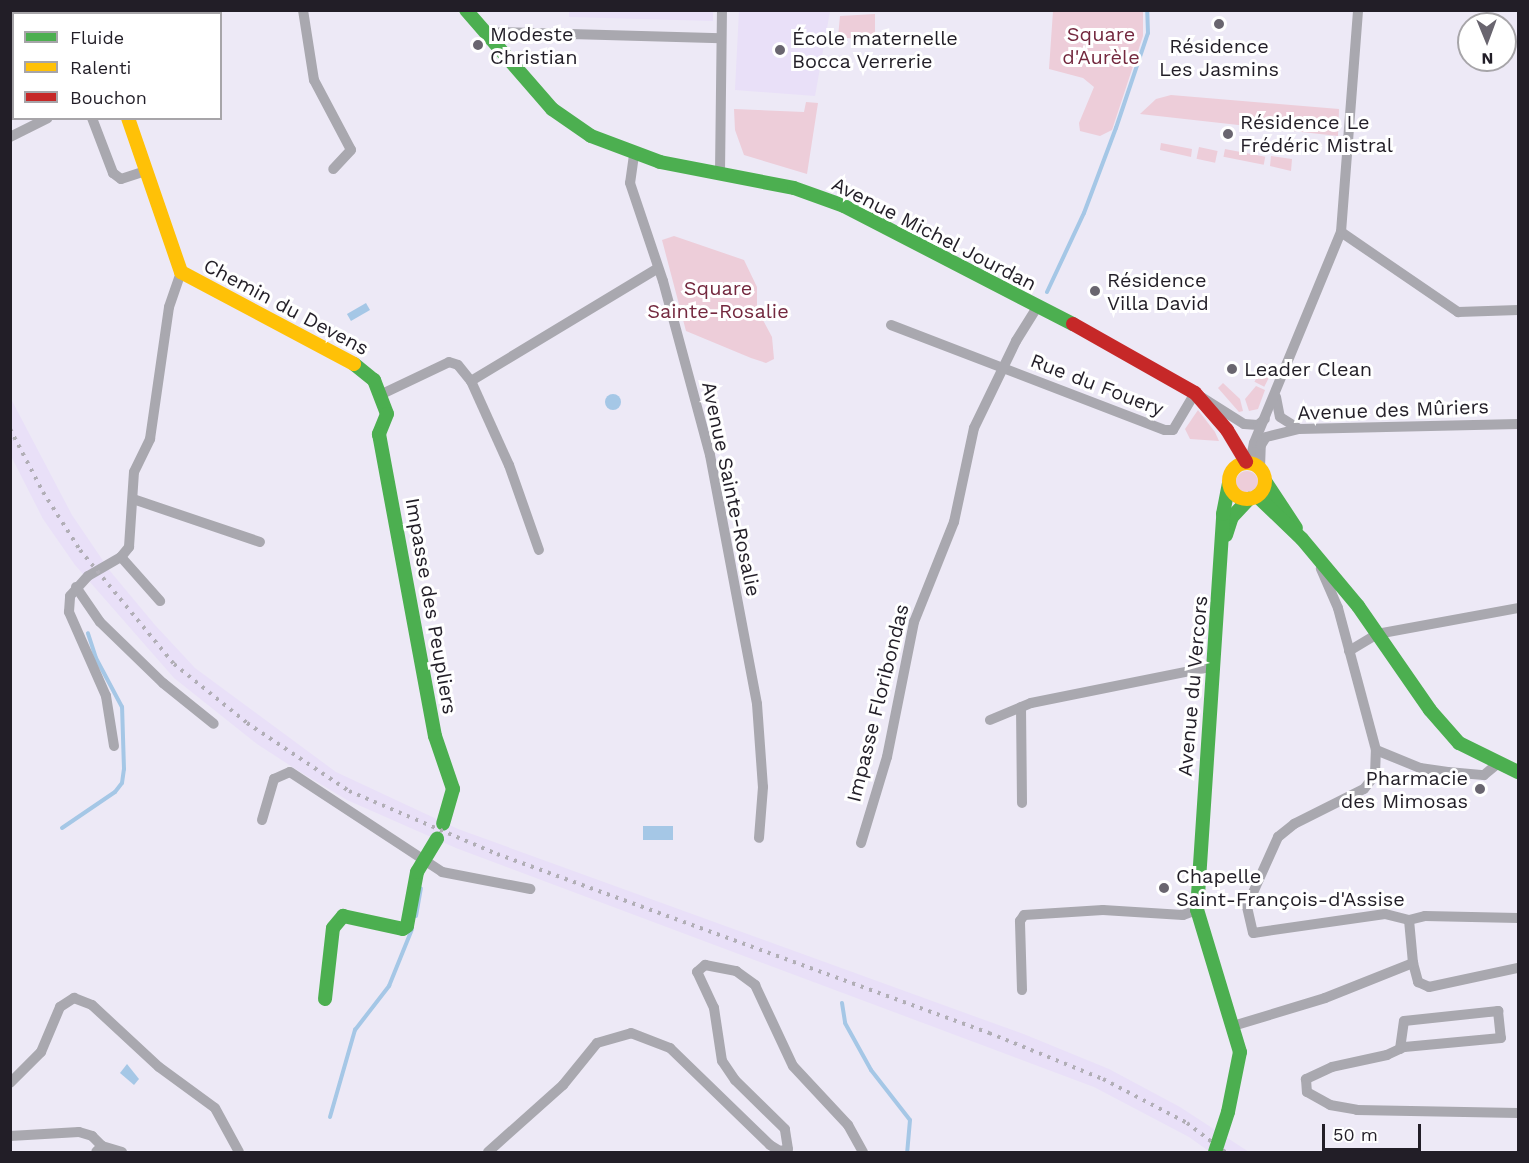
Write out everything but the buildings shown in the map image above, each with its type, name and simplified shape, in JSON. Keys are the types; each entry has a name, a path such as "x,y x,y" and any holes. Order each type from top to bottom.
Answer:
{"street":[{"path":"303,10 314,80 351,150 333,169"},
{"name":"Avenue Michel Jourdan","path":"466,10 552,109 591,136 634,155 794,188 844,206 1037,308 1144,361 1196,393 1227,430 1302,538 1377,634 1430,710 1459,743 1497,764 1518,772"},
{"path":"720,172 722,10"},
{"path":"1227,430 1233,469 1255,469 1265,419 1276,397 1341,232 1358,10"},
{"path":"489,36 501,32 721,38"},
{"path":"10,137 44,120"},
{"path":"93,120 113,173 121,179 145,171"},
{"name":"Chemin du Devens","path":"129,120 181,272 347,358 374,380 382,394"},
{"name":"Avenue Sainte-Rosalie","path":"634,155 630,183 658,268 710,456 757,704 763,788 759,838"},
{"path":"1341,232 1458,312 1518,310"},
{"path":"471,381 658,268"},
{"path":"114,746 106,696 69,612 70,596 76,587 121,556 129,547 134,472 150,439 169,307 181,272"},
{"name":"Impasse Floribondas","path":"861,843 887,757 914,622 954,522 974,428 1002,368 1037,308"},
{"path":"891,325 1002,368"},
{"path":"382,394 449,362 458,365 471,381 509,465 539,550"},
{"name":"Rue du Fouery","path":"1002,368 1165,430 1173,430 1196,393"},
{"path":"1196,393 1244,424 1258,425 1265,419"},
{"name":"Impasse des Peupliers","path":"382,394 387,414 380,434 435,736 453,789 443,824"},
{"path":"1276,397 1280,417 1299,429"},
{"name":"Avenue des Mûriers","path":"1255,469 1266,437 1299,429 1518,424"},
{"name":"Avenue du Vercors","path":"1215,1152 1239,1069 1233,1026 1197,910 1200,834 1224,541 1223,514 1233,469"},
{"name":"Avenue du Vercors","path":"1224,541 1232,517 1253,498 1255,469"},
{"name":"Avenue Michel Jourdan","path":"1229,484 1238,497 1253,498 1302,538"},
{"path":"133,499 260,542"},
{"path":"1314,552 1338,608 1376,750 1375,775 1364,789 1294,824 1278,837 1246,906 1253,933 1385,914 1409,920 1425,916 1518,918"},
{"path":"121,556 160,601"},
{"path":"76,587 100,622 163,683 214,724"},
{"path":"1349,651 1377,634 1518,608"},
{"path":"990,720 1021,707 1214,666"},
{"path":"1021,707 1022,803"},
{"path":"1376,750 1420,768 1448,772 1484,775 1497,764"},
{"path":"261,820 274,779 290,772 442,872 530,889"},
{"path":"325,999 333,928 343,916 403,929 407,926 417,872 427,860 437,839"},
{"path":"1022,990 1020,921 1024,915 1103,910 1183,915 1197,910"},
{"path":"1409,920 1413,963 1418,982 1429,987 1518,968"},
{"path":"1233,1026 1324,998 1413,963"},
{"path":"488,1152 563,1085 597,1043 631,1033 670,1048 771,1144 780,1151 788,1149 785,1129 735,1080 722,1061 714,1008 697,972 705,965 736,971 755,985 793,1066 848,1125 863,1152"},
{"path":"10,1083 41,1052 60,1006 74,998 92,1005 159,1067 215,1108 239,1152"},
{"path":"1400,1049 1404,1021 1498,1011 1501,1038 1400,1049 1306,1079 1307,1092 1330,1105 1357,1110 1518,1113"},
{"path":"10,1136 79,1132 92,1136 99,1149 122,1152"}],"shaded area":[{"path":"569,10 713,11 713,21 569,17"},
{"name":"École maternelle Bocca Verrerie","path":"739,11 830,11 815,96 735,90"},
{"path":"10,397 72,515 110,571 155,625 195,668 336,772 458,829 1026,1035 1109,1069 1180,1107 1249,1152 1210,1152 1189,1137 1094,1087 456,848 347,800 297,770 257,744 174,678 75,565 43,519 11,456"}],"green space":[{"name":"Square d'Aurèle","path":"1053,11 1143,11 1143,36 1112,130 1100,136 1080,131 1079,123 1094,87 1083,78 1049,69"},
{"path":"875,14 875,41 838,37 840,16"},
{"path":"1171,95 1339,109 1338,136 1140,114 1156,99"},
{"path":"806,102 818,103 807,174 744,155 735,130 734,109 804,112"},
{"path":"1161,143 1192,149 1191,157 1160,150"},
{"path":"1199,147 1218,151 1215,163 1197,159"},
{"path":"1225,149 1265,157 1264,165 1223,157"},
{"path":"1271,156 1292,159 1291,171 1270,166"},
{"name":"Square Sainte-Rosalie","path":"674,236 744,260 757,287 757,309 772,337 774,359 766,363 686,331 662,240"},
{"path":"1264,363 1274,368 1264,387 1254,382"},
{"path":"1223,383 1240,399 1243,411 1239,412 1218,388"},
{"path":"1256,386 1265,390 1258,409 1249,411 1245,399"},
{"path":"1198,410 1219,441 1190,439 1185,429"},
{"path":"1243,471 1251,471 1258,478 1258,486 1251,493 1243,493 1236,486 1236,478"}],"water":[{"path":"366,303 370,310 351,321 347,314"},
{"path":"613,394 621,402 613,410 605,402"},
{"path":"643,826 673,826 673,840 643,840"},
{"path":"127,1064 139,1079 134,1085 120,1073"}],"waterway":[{"path":"1047,292 1084,213 1116,128 1148,33 1147,10"},
{"path":"62,828 115,792 122,783 124,769 122,707 96,658 88,633"},
{"path":"416,916 421,888"},
{"path":"330,1117 355,1030 389,986 412,929"},
{"path":"842,1003 845,1023 871,1070 910,1120 907,1152"}],"railway":[{"path":"10,429 43,492 80,550 174,664 247,723 349,791 497,854 989,1033 1103,1079 1187,1123 1225,1152"}],"traffic: fast":[{"path":"466,10 552,109 591,136 660,162 794,188 844,206 1073,324"},
{"path":"354,364 374,380 387,414 379,434 435,736 453,789 443,824"},
{"path":"1265,481 1296,528"},
{"path":"1228,1112 1240,1052 1197,910 1223,514 1229,484"},
{"path":"1257,496 1302,539 1358,606 1430,710 1459,743 1518,772"},
{"path":"1226,535 1232,517 1249,499"},
{"path":"325,999 333,928 343,916 403,929 407,926 417,872 437,839"},
{"path":"1215,1152 1228,1112"}],"traffic: slow":[{"path":"129,120 181,272 354,364"},
{"path":"1247,463 1260,468 1265,481 1260,494 1247,499 1234,494 1229,481 1234,468 1247,463"}],"traffic: jam":[{"path":"1073,324 1195,393 1227,430 1246,462"}],"place":[{"name":"Résidence Les Jasmins","path":"1219,24"},
{"name":"Modeste Christian","path":"478,45"},
{"name":"École maternelle Bocca Verrerie","path":"780,50"},
{"name":"Résidence Le Frédéric Mistral","path":"1228,134"},
{"name":"Résidence Villa David","path":"1095,291"},
{"name":"Leader Clean","path":"1232,369"},
{"name":"Pharmacie des Mimosas","path":"1480,789"},
{"name":"Chapelle Saint-François-d'Assise","path":"1164,888"}]}
